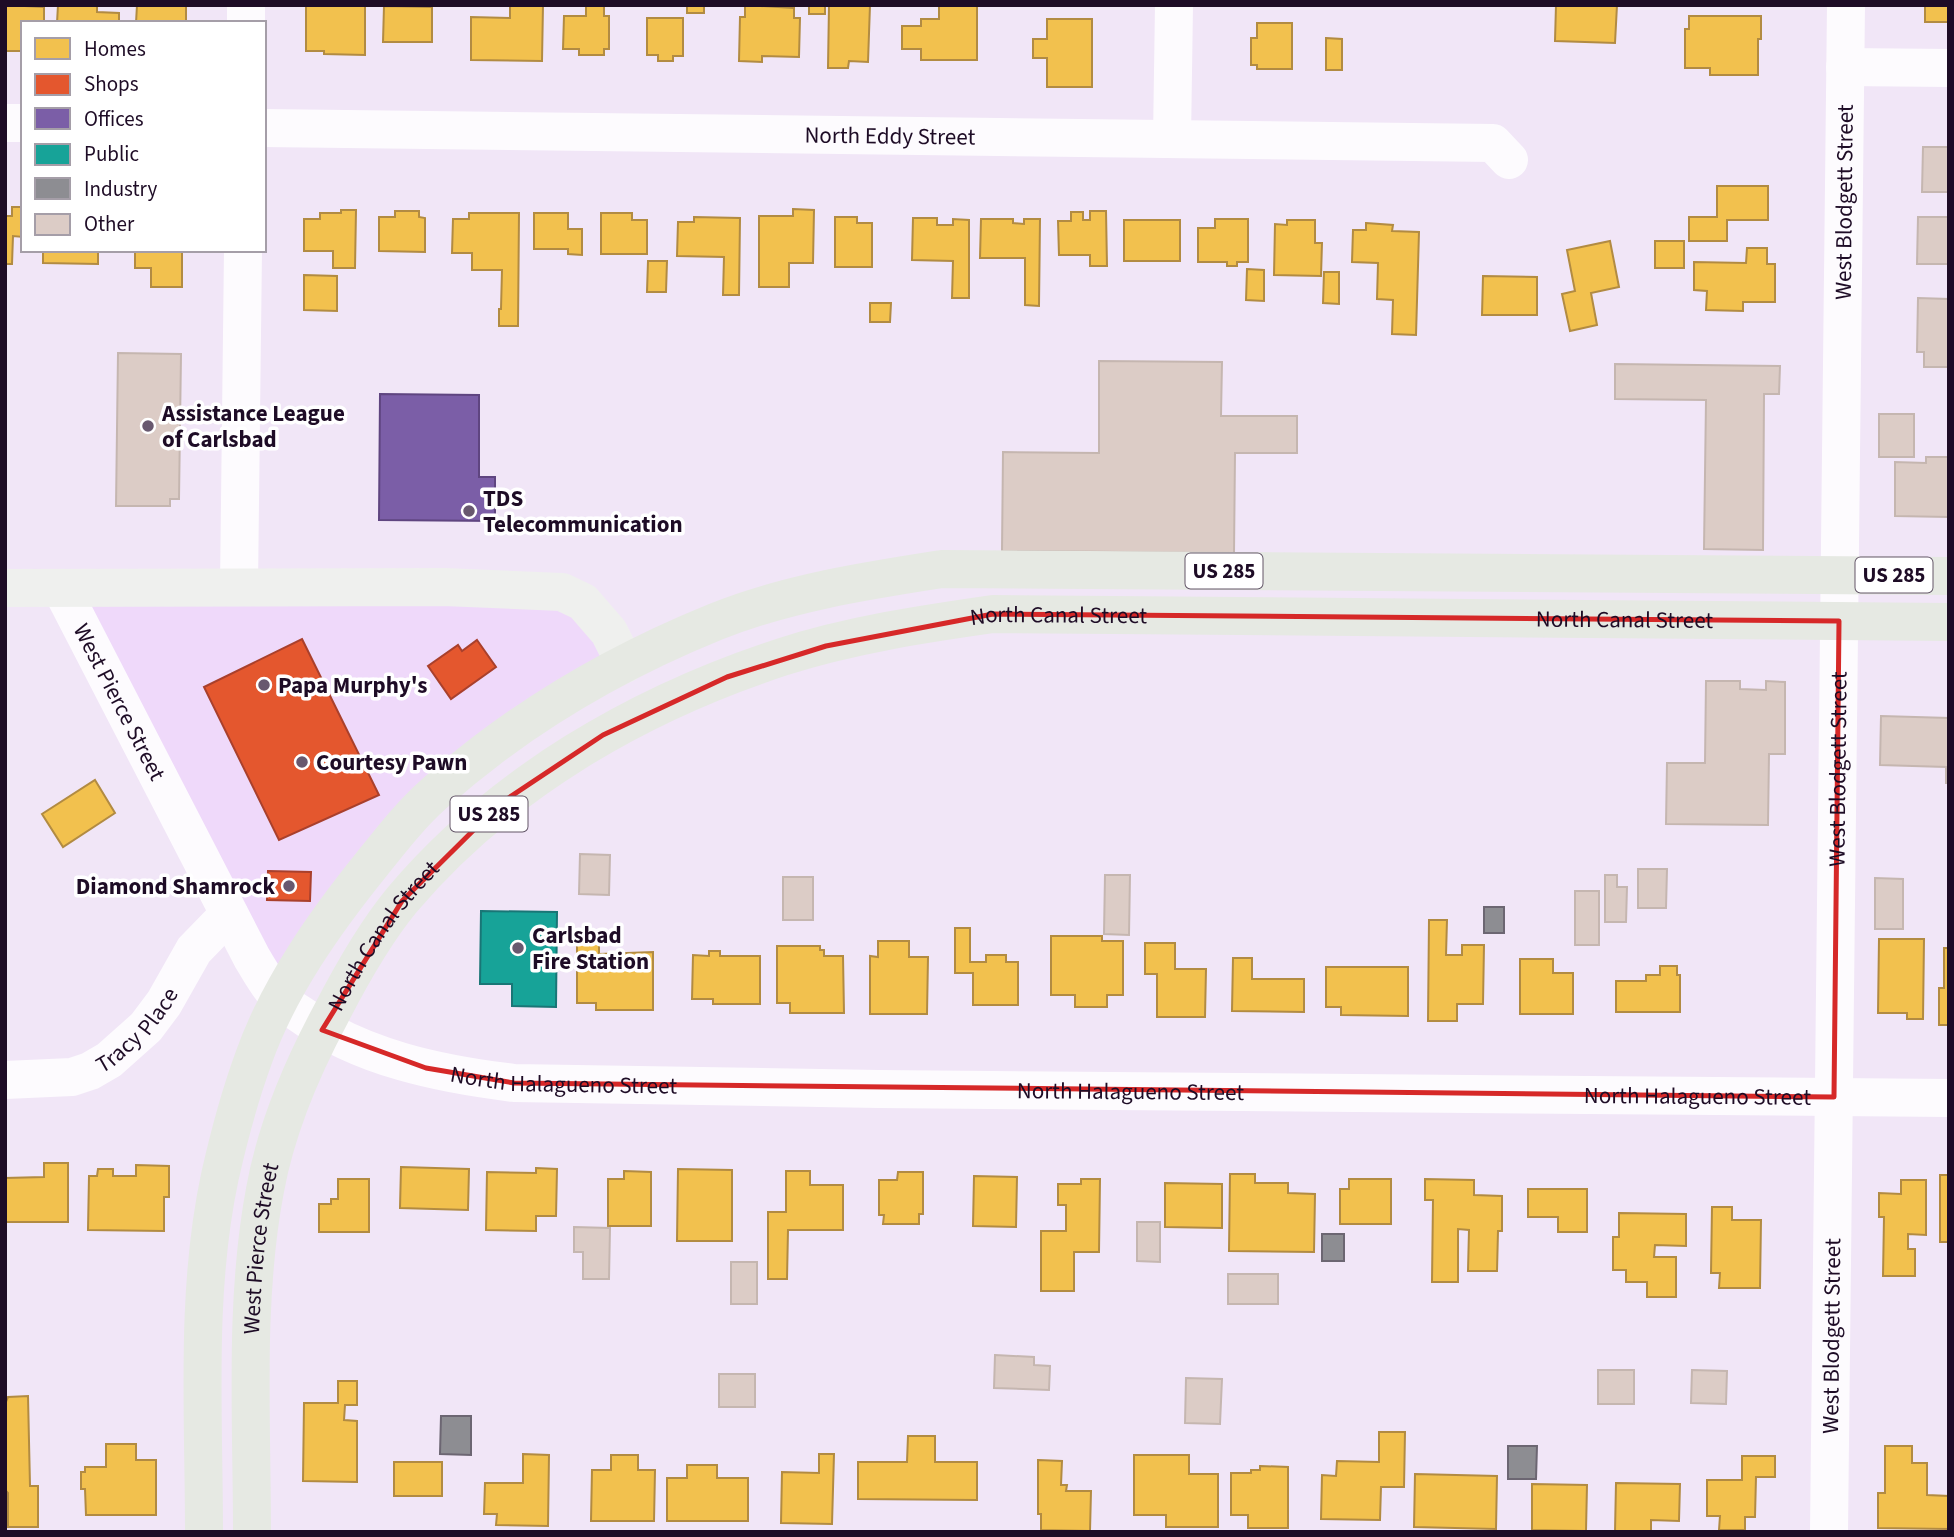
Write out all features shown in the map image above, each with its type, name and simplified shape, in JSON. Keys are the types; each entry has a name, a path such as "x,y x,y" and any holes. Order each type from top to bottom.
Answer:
{"highway":[{"name":"North Canal Street","path":"280,1000 314,942 358,881 403,826 432,795 495,743 625,664 717,622 782,601 859,582 942,569 1949,576"},
{"name":"North Canal Street","path":"322,1030 370,945 401,901 454,846 501,803 603,735 664,704 785,656 918,625 993,614 1949,622"},
{"path":"625,664 637,675 660,679 727,677"},
{"name":"US 285","path":"204,1532 204,1328 209,1243 220,1177 236,1114 254,1055 280,1000"},
{"name":"West Pierce Street","path":"252,1532 253,1329 257,1247 266,1187 284,1123 322,1030"}],"main road":[{"path":"5,588 444,587 562,592 583,603 592,612 609,632 625,664"}],"street":[{"path":"1172,139 1174,5"},
{"name":"West Blodgett Street","path":"1829,1532 1846,5"},
{"path":"1845,67 1949,68"},
{"name":"North Eddy Street","path":"266,128 1493,143 1509,159"},
{"path":"239,586 243,252"},
{"name":"West Pierce Street","path":"61,588 252,958 280,1000 322,1030"},
{"name":"Tracy Place","path":"5,1080 72,1077 109,1060 146,1027 164,1003 194,950 229,915"},
{"name":"North Halagueno Street","path":"322,1030 353,1046 426,1068 514,1083 1949,1098"}],"highlighted area":[{"path":"993,614 1839,621 1834,1097 514,1083 426,1068 322,1030 402,901 501,803 603,735 727,677 826,646"}],"shaded area":[{"path":"61,588 562,592 625,664 495,743 280,1000"}],"building: Homes":[{"path":"5,5 44,7 44,21 21,21 21,51 5,51"},
{"path":"58,5 97,5 97,12 119,13 119,21 57,21"},
{"path":"137,5 186,5 186,21 136,21"},
{"path":"306,5 365,5 365,55 306,51"},
{"path":"510,5 543,5 542,61 471,60 471,17 510,18"},
{"path":"586,5 604,5 604,16 609,16 609,49 604,49 604,55 579,55 579,49 563,49 564,16 586,16"},
{"path":"687,5 704,5 704,13 687,13"},
{"path":"745,5 794,8 794,18 800,18 799,57 762,56 762,62 739,61 740,17 745,17"},
{"path":"809,5 825,5 825,14 809,14"},
{"path":"829,5 870,5 868,62 849,61 848,68 828,68"},
{"path":"939,5 977,5 977,60 921,60 921,49 902,49 902,26 921,26 921,19 939,19"},
{"path":"1556,5 1617,5 1615,43 1555,41"},
{"path":"1925,5 1949,5 1949,22 1925,22"},
{"path":"384,6 432,7 432,42 383,42"},
{"path":"1689,16 1761,16 1758,75 1710,75 1710,68 1685,68 1685,29 1689,29"},
{"path":"647,18 683,18 683,56 673,56 673,61 658,61 658,55 647,55"},
{"path":"1047,19 1092,19 1092,87 1047,87 1047,58 1033,58 1033,39 1047,39"},
{"path":"1257,23 1292,23 1292,69 1257,69 1257,65 1251,65 1251,38 1257,38"},
{"path":"1326,38 1342,39 1342,70 1326,70"},
{"path":"1717,186 1768,186 1768,220 1727,220 1727,241 1689,241 1689,217 1717,217"},
{"path":"12,207 21,207 21,237 13,236 12,264 5,264 5,216 12,216"},
{"path":"793,209 814,210 813,263 789,263 789,287 759,287 759,216 793,216"},
{"path":"341,210 356,210 355,268 333,268 333,251 304,251 304,219 320,219 320,213 341,213"},
{"path":"395,211 419,211 419,217 425,218 425,252 379,251 379,217 395,217"},
{"path":"1090,211 1106,211 1107,266 1090,266 1090,255 1059,255 1058,221 1071,221 1071,212 1083,212 1083,220 1090,220"},
{"path":"469,213 519,213 518,326 499,326 502,270 472,270 472,253 452,253 453,219 469,219"},
{"path":"534,213 568,213 568,229 582,229 582,255 568,254 568,249 534,249"},
{"path":"601,213 632,213 632,220 647,220 647,254 601,254"},
{"path":"694,217 740,218 739,295 723,295 724,257 677,256 678,222 694,222"},
{"path":"835,217 857,217 857,223 872,223 872,267 835,267"},
{"path":"913,218 937,218 937,225 953,225 953,219 969,220 969,298 952,298 953,261 912,260"},
{"path":"981,219 1013,219 1013,223 1024,224 1024,219 1040,219 1039,306 1025,305 1025,258 980,258"},
{"path":"1215,219 1248,219 1248,262 1227,266 1227,262 1198,262 1198,228 1215,228"},
{"path":"1124,220 1180,220 1180,261 1124,261"},
{"path":"1287,220 1315,220 1315,243 1322,243 1321,276 1274,275 1275,224 1287,225"},
{"path":"1366,223 1393,225 1392,231 1419,232 1416,335 1392,334 1393,300 1377,299 1378,263 1352,262 1353,230 1366,230"},
{"path":"1610,241 1619,287 1591,293 1597,325 1570,331 1562,294 1575,291 1567,250"},
{"path":"1655,241 1684,241 1684,268 1655,268"},
{"path":"1747,248 1767,248 1767,264 1775,264 1775,302 1743,302 1743,311 1706,310 1707,291 1694,290 1694,262 1746,263"},
{"path":"43,252 98,252 98,264 43,263"},
{"path":"135,252 182,252 182,287 151,287 151,268 135,268"},
{"path":"648,261 667,261 666,292 647,292"},
{"path":"1247,269 1264,270 1264,301 1246,300"},
{"path":"1324,272 1339,272 1339,304 1323,303"},
{"path":"304,275 337,276 337,311 304,310"},
{"path":"1483,276 1537,277 1537,315 1482,315"},
{"path":"870,303 891,303 890,322 870,322"},
{"path":"95,780 115,813 63,847 42,814"},
{"path":"1429,920 1447,920 1446,955 1462,955 1462,945 1484,945 1483,1004 1457,1004 1457,1021 1428,1021"},
{"path":"955,928 970,928 970,962 986,962 986,955 1006,955 1006,962 1018,962 1018,1005 973,1005 973,973 955,973"},
{"path":"1051,936 1102,936 1102,941 1123,941 1123,995 1107,995 1107,1007 1075,1007 1075,995 1051,995"},
{"path":"577,939 599,939 599,954 653,952 653,1010 596,1010 596,1003 577,1003"},
{"path":"1879,939 1924,939 1923,1019 1907,1019 1907,1013 1878,1013"},
{"path":"878,941 909,941 909,957 928,957 927,1014 870,1014 870,956 878,957"},
{"path":"1145,943 1175,943 1175,969 1206,969 1205,1017 1157,1017 1157,974 1145,974"},
{"path":"777,946 820,946 820,950 824,950 824,956 843,956 844,1013 790,1013 790,1003 777,1003"},
{"path":"1944,948 1949,948 1949,1025 1939,1025 1939,988 1944,988"},
{"path":"709,951 720,951 720,956 760,956 760,1004 713,1004 713,999 692,999 693,955 709,956"},
{"path":"1233,958 1252,958 1252,979 1304,979 1304,1012 1232,1011"},
{"path":"1520,959 1553,959 1553,973 1573,973 1573,1014 1520,1014"},
{"path":"1660,966 1677,966 1677,975 1680,975 1680,1012 1616,1012 1616,981 1646,981 1646,975 1660,975"},
{"path":"1326,967 1408,967 1408,1016 1341,1015 1341,1007 1326,1007"},
{"path":"44,1163 68,1163 68,1222 5,1222 5,1178 44,1177"},
{"path":"136,1165 169,1166 169,1197 164,1197 164,1231 88,1230 89,1176 97,1176 98,1169 113,1169 113,1176 136,1176"},
{"path":"401,1167 469,1169 468,1210 400,1208"},
{"path":"536,1168 557,1169 556,1216 536,1216 536,1231 486,1230 487,1172 536,1173"},
{"path":"678,1169 732,1170 732,1241 677,1241"},
{"path":"624,1171 651,1172 651,1226 608,1226 608,1179 624,1179"},
{"path":"786,1171 810,1171 810,1185 843,1185 843,1230 788,1230 787,1279 768,1279 768,1212 786,1212"},
{"path":"898,1172 923,1172 923,1214 919,1214 919,1224 883,1224 884,1215 879,1215 879,1180 897,1180"},
{"path":"1230,1174 1255,1174 1255,1183 1288,1183 1288,1193 1315,1194 1314,1252 1229,1251"},
{"path":"1940,1175 1949,1175 1949,1242 1940,1242"},
{"path":"974,1176 1017,1177 1016,1227 973,1226"},
{"path":"338,1179 369,1179 369,1232 319,1232 319,1204 331,1204 331,1199 338,1199"},
{"path":"1081,1179 1100,1179 1099,1252 1074,1252 1074,1291 1041,1291 1041,1231 1066,1231 1066,1205 1058,1205 1058,1184 1081,1184"},
{"path":"1349,1179 1391,1179 1391,1224 1340,1224 1340,1189 1349,1189"},
{"path":"1425,1179 1474,1180 1474,1195 1502,1196 1502,1231 1498,1231 1497,1271 1468,1271 1469,1230 1458,1229 1458,1282 1432,1282 1433,1200 1425,1200"},
{"path":"1901,1180 1926,1180 1926,1235 1908,1234 1908,1249 1915,1249 1915,1276 1883,1276 1884,1217 1879,1217 1879,1193 1901,1194"},
{"path":"1165,1183 1222,1184 1222,1228 1165,1227"},
{"path":"1528,1189 1587,1189 1587,1232 1558,1232 1558,1217 1528,1217"},
{"path":"1712,1207 1732,1207 1732,1220 1761,1220 1760,1288 1719,1288 1720,1273 1711,1273"},
{"path":"1619,1213 1686,1214 1686,1246 1655,1245 1654,1257 1676,1257 1676,1297 1647,1297 1647,1282 1626,1282 1626,1270 1613,1270 1613,1237 1619,1237"},
{"path":"338,1381 357,1381 357,1405 345,1405 344,1420 357,1421 357,1482 303,1481 304,1403 338,1403"},
{"path":"28,1396 30,1486 38,1486 38,1527 8,1527 5,1404 8,1397"},
{"path":"1379,1432 1405,1432 1404,1487 1381,1487 1380,1520 1321,1519 1322,1475 1336,1476 1337,1461 1379,1462"},
{"path":"908,1436 935,1436 935,1462 977,1462 977,1500 858,1499 858,1462 907,1462"},
{"path":"106,1444 136,1444 136,1460 156,1460 156,1515 86,1515 81,1472 85,1472 85,1467 106,1467"},
{"path":"1885,1446 1912,1446 1912,1463 1927,1463 1927,1495 1949,1496 1949,1529 1878,1528 1878,1493 1885,1493"},
{"path":"523,1454 549,1455 548,1526 496,1525 497,1514 484,1514 485,1483 523,1483"},
{"path":"819,1454 834,1454 832,1524 781,1523 782,1472 819,1473"},
{"path":"611,1455 638,1455 638,1470 655,1470 654,1521 591,1521 592,1470 611,1470"},
{"path":"1134,1455 1189,1455 1189,1474 1218,1474 1218,1527 1166,1527 1166,1515 1134,1515"},
{"path":"1742,1456 1775,1456 1775,1477 1756,1477 1755,1517 1745,1517 1745,1530 1719,1530 1720,1516 1707,1516 1707,1480 1742,1480"},
{"path":"1038,1460 1062,1461 1061,1485 1067,1485 1066,1491 1091,1491 1090,1531 1041,1530 1041,1514 1038,1514"},
{"path":"394,1462 442,1462 442,1496 394,1496"},
{"path":"687,1465 717,1465 717,1478 748,1478 748,1521 667,1521 667,1478 687,1478"},
{"path":"1260,1466 1288,1467 1288,1528 1248,1528 1248,1515 1231,1515 1231,1473 1251,1473 1251,1470 1260,1470"},
{"path":"1415,1474 1497,1476 1496,1529 1414,1527"},
{"path":"1616,1483 1680,1484 1679,1521 1651,1520 1651,1532 1615,1532"},
{"path":"1532,1484 1587,1485 1586,1531 1532,1530"}],"building: Shops":[{"path":"302,639 379,795 279,840 204,687"},
{"path":"477,640 496,667 451,699 428,666 458,645 462,651"},
{"name":"Diamond Shamrock","path":"268,871 311,872 310,901 267,900"}],"building: Offices":[{"path":"380,394 479,395 479,477 495,477 495,521 379,520"}],"building: Public":[{"name":"Carlsbad Fire Station","path":"481,911 557,912 556,1007 512,1006 512,984 480,984"}],"building: Industry":[{"path":"1484,907 1504,907 1504,933 1484,933"},
{"path":"1322,1234 1344,1234 1344,1261 1322,1261"},
{"path":"441,1416 471,1416 471,1455 440,1454"},
{"path":"1508,1446 1537,1446 1536,1479 1508,1479"}],"building: Other":[{"path":"1923,147 1949,147 1949,192 1922,192"},
{"path":"1918,217 1949,217 1949,264 1917,264"},
{"path":"1918,298 1949,299 1949,367 1924,367 1924,352 1917,352"},
{"name":"Assistance League of Carlsbad","path":"118,353 181,354 179,499 170,499 170,506 116,506"},
{"path":"1099,361 1222,362 1221,416 1297,416 1297,453 1235,453 1234,553 1002,551 1003,452 1099,453"},
{"path":"1615,364 1780,366 1779,394 1764,394 1763,550 1704,549 1706,400 1615,399"},
{"path":"1879,414 1914,414 1914,457 1879,457"},
{"path":"1926,457 1948,457 1948,517 1895,516 1895,462 1926,463"},
{"path":"1706,681 1740,681 1740,689 1766,690 1766,681 1785,682 1785,754 1769,754 1768,825 1666,824 1667,763 1705,763"},
{"path":"1881,716 1949,718 1949,783 1946,783 1946,767 1880,765"},
{"path":"580,854 610,855 609,895 579,894"},
{"path":"1638,869 1667,869 1666,908 1638,908"},
{"path":"1105,875 1130,875 1129,935 1104,934"},
{"path":"1605,875 1617,875 1617,887 1627,887 1626,922 1605,922"},
{"path":"783,877 813,877 813,920 783,920"},
{"path":"1875,878 1903,879 1903,929 1875,929"},
{"path":"1575,891 1599,891 1599,945 1575,945"},
{"path":"1137,1222 1160,1222 1160,1262 1137,1261"},
{"path":"574,1227 610,1228 609,1279 583,1279 583,1252 574,1252"},
{"path":"731,1262 757,1262 757,1304 731,1304"},
{"path":"1228,1274 1278,1274 1278,1304 1228,1304"},
{"path":"995,1355 1034,1357 1034,1365 1050,1366 1049,1390 994,1388"},
{"path":"1598,1370 1634,1370 1634,1404 1598,1404"},
{"path":"1692,1370 1727,1371 1726,1404 1691,1403"},
{"path":"719,1374 755,1374 755,1407 719,1407"},
{"path":"1186,1378 1222,1379 1220,1424 1185,1423"}],"place":[{"name":"Assistance League of Carlsbad","path":"148,426"},
{"name":"TDS Telecommunication","path":"469,511"},
{"name":"Papa Murphy's","path":"264,685"},
{"name":"Courtesy Pawn","path":"302,762"},
{"name":"Diamond Shamrock","path":"289,886"},
{"name":"Carlsbad Fire Station","path":"518,948"}]}
